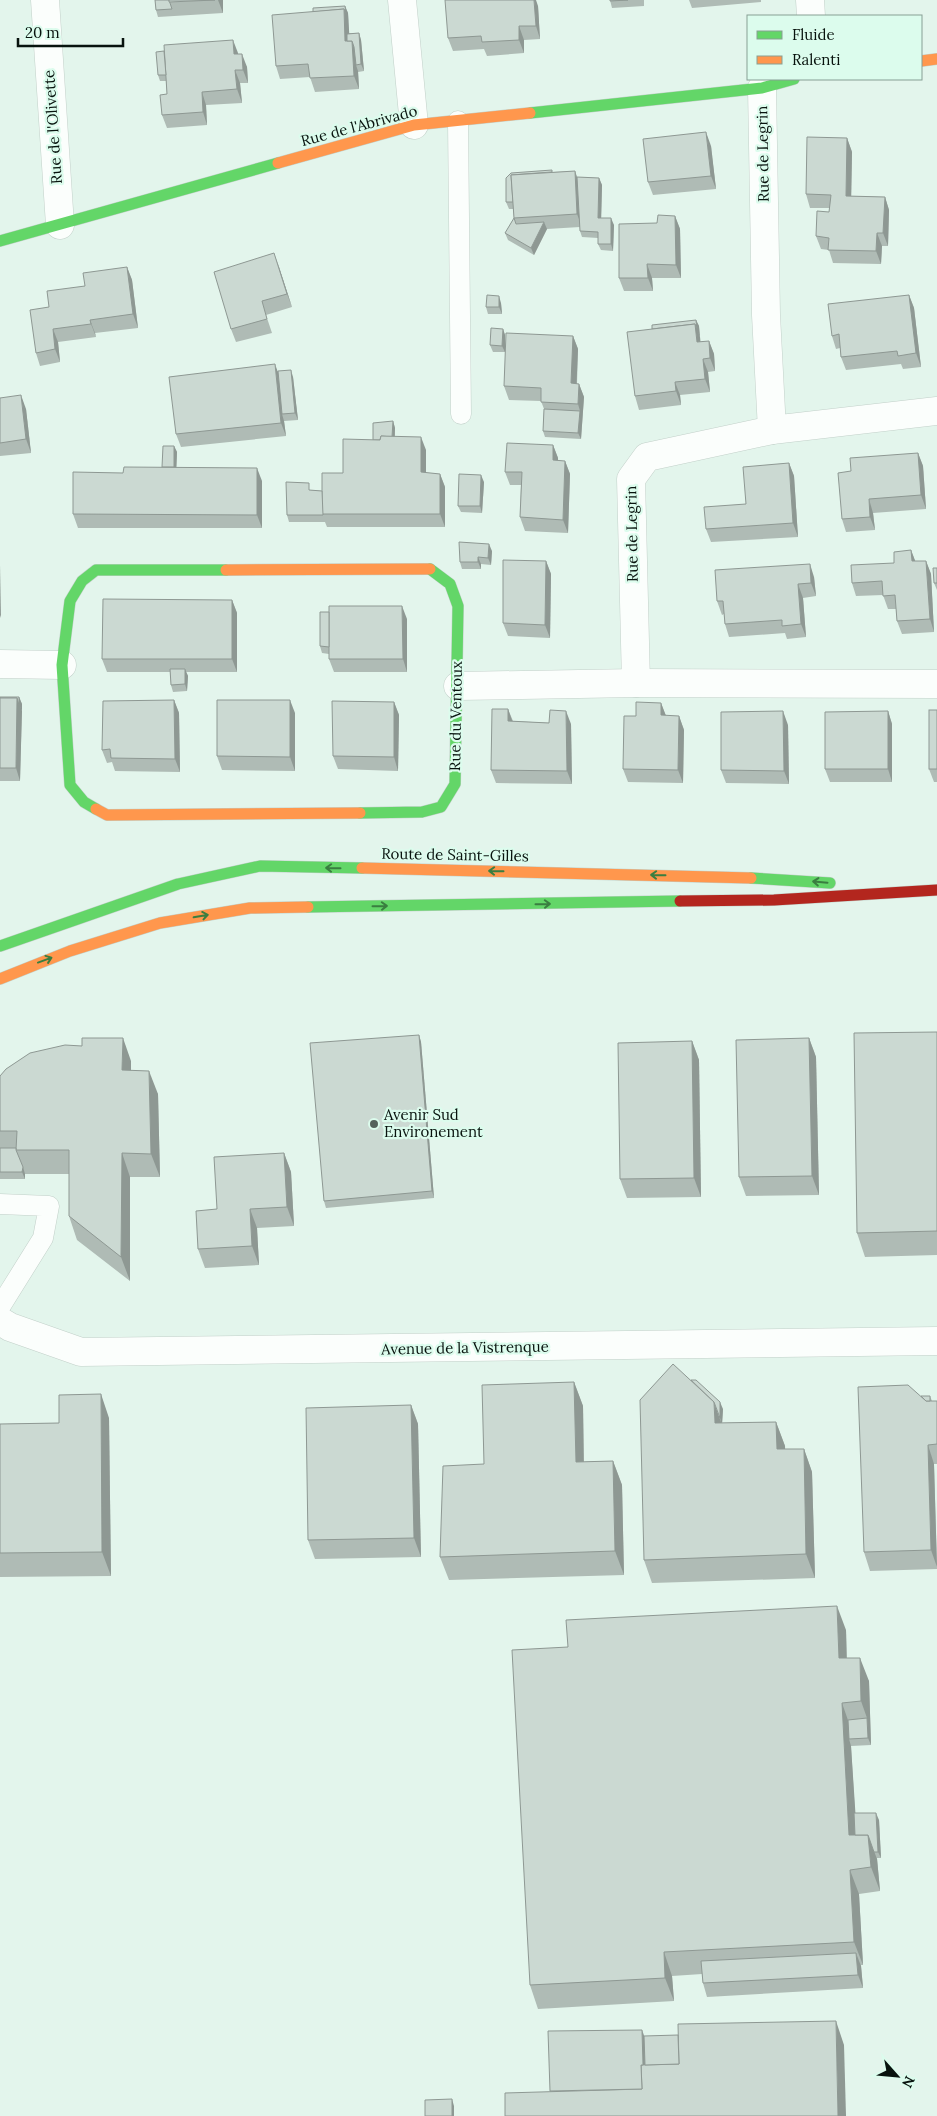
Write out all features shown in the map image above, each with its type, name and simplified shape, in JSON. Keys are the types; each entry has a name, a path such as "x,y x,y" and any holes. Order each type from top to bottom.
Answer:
{"street":[{"name":"Rue de l'Olivette","path":"44,0 60,225"},
{"path":"402,0 414,125"},
{"path":"810,0 811,15"},
{"path":"922,61 937,59"},
{"name":"Rue de l'Abrivado","path":"0,241 414,125 762,88 790,80"},
{"name":"Rue de Legrin","path":"762,88 766,315 772,430"},
{"name":"Rue de Legrin","path":"636,683 631,479 647,458 772,430 937,411"},
{"name":"Rue du Ventoux","path":"430,569 450,584 458,606 455,784 441,807 422,812 107,815 84,802 70,785 62,665 70,601 82,581 96,570 430,569"},
{"path":"0,664 62,665"},
{"path":"458,686 636,683 937,684"},
{"name":"Route de Saint-Gilles","path":"0,946 178,884 260,866 767,878 921,890"},
{"name":"Route de Saint-Gilles","path":"0,979 70,951 160,923 250,908 774,900 937,890"},
{"name":"Avenue de la Vistrenque","path":"0,1321 10,1327 81,1352 937,1342"}],"lane":[{"path":"458,120 461,414"},
{"path":"0,1204 49,1206 43,1238 0,1307"}],"building":[{"path":"155,0 169,0 172,9 156,10"},
{"path":"169,0 215,0 169,2"},
{"path":"445,0 534,0 536,26 519,26 519,40 482,42 481,36 448,38"},
{"path":"345,6 346,16 344,9 313,12 313,8"},
{"path":"344,9 345,41 352,41 354,76 310,78 308,64 276,66 272,15"},
{"path":"359,33 361,64 356,65 354,47 352,41 347,41 347,34"},
{"path":"233,40 234,54 242,54 243,70 235,70 237,89 202,92 203,112 162,115 160,95 167,94 164,45"},
{"path":"164,51 166,75 158,75 156,52"},
{"path":"706,132 711,176 648,182 643,139"},
{"path":"807,137 847,138 846,196 885,197 883,233 877,233 876,251 828,250 829,238 816,236 817,211 829,212 831,195 806,194"},
{"path":"552,170 552,172 511,175 513,202 506,202 506,178 511,173"},
{"path":"575,171 577,214 514,218 511,175"},
{"path":"577,177 599,178 598,218 611,218 611,244 598,244 598,232 580,231"},
{"path":"658,215 675,216 676,265 647,264 648,278 619,278 619,224 657,223"},
{"path":"514,218 516,224 544,222 531,248 505,233"},
{"path":"274,253 287,294 262,301 267,319 231,329 214,272"},
{"path":"127,267 133,314 90,320 91,324 53,329 55,349 36,353 30,310 49,307 47,291 85,286 83,273"},
{"path":"487,295 499,296 499,307 486,307"},
{"path":"909,295 916,353 898,356 897,351 841,357 839,334 832,336 828,304"},
{"path":"696,320 697,331 695,324 652,329 652,325"},
{"path":"695,324 697,342 709,341 710,358 703,359 705,379 675,382 676,391 635,396 627,332"},
{"path":"491,328 503,329 502,346 490,345"},
{"path":"506,333 573,336 571,383 579,384 578,404 541,402 541,388 504,386"},
{"path":"275,364 281,423 176,434 169,377"},
{"path":"291,370 295,413 282,414 278,371"},
{"path":"21,395 26,439 0,443 0,398"},
{"path":"544,409 580,411 578,433 543,431"},
{"path":"393,421 392,437 381,436 380,440 373,440 373,423"},
{"path":"381,436 421,437 421,472 440,474 440,514 322,514 322,473 343,473 343,439 380,440"},
{"path":"507,443 553,445 553,460 565,461 563,520 520,517 522,472 505,472"},
{"path":"163,446 174,446 174,467 162,467"},
{"path":"918,453 921,495 869,499 870,517 842,519 838,473 851,471 850,458"},
{"path":"789,463 793,523 706,529 704,507 746,504 743,467"},
{"path":"124,467 257,468 257,515 73,514 73,472 123,473"},
{"path":"459,474 481,475 480,506 458,506"},
{"path":"286,482 309,483 309,490 322,491 323,515 287,515"},
{"path":"459,542 489,544 488,558 478,557 478,562 460,562"},
{"path":"911,550 912,561 926,561 930,619 897,621 895,595 883,596 882,581 852,583 851,565 894,563 894,552"},
{"path":"503,560 546,561 545,625 503,623"},
{"path":"810,564 811,583 798,584 801,624 782,626 782,620 725,624 723,601 717,601 715,570"},
{"path":"933,568 937,568 937,583 934,583"},
{"path":"103,599 232,600 232,659 102,659"},
{"path":"329,606 402,606 403,659 329,659"},
{"path":"320,612 329,612 329,647 320,646"},
{"path":"170,669 185,669 185,684 171,685"},
{"path":"0,697 19,697 19,705 17,698"},
{"path":"0,698 17,698 16,768 0,768"},
{"path":"174,700 175,759 111,758 110,749 102,750 103,701"},
{"path":"217,700 290,700 290,757 217,756"},
{"path":"332,701 394,702 394,757 333,756"},
{"path":"636,702 661,703 661,715 679,716 678,770 623,769 624,716 636,716"},
{"path":"492,709 508,709 508,721 549,723 550,710 566,711 567,771 491,770"},
{"path":"929,710 937,710 937,769 929,769"},
{"path":"783,711 784,771 721,770 721,712"},
{"path":"888,711 888,769 825,769 825,712"},
{"path":"937,1032 937,1231 857,1233 854,1033"},
{"name":"Avenir Sud Environement","path":"419,1035 432,1191 324,1201 310,1043"},
{"path":"82,1038 123,1038 122,1070 149,1071 151,1154 122,1153 121,1257 69,1216 69,1150 16,1150 17,1131 0,1131 0,1076 6,1069 30,1053 65,1045 82,1046"},
{"path":"809,1038 812,1176 739,1177 736,1040"},
{"path":"692,1041 694,1178 620,1179 618,1043"},
{"path":"0,1148 16,1148 23,1167 22,1172 0,1172"},
{"path":"284,1153 287,1207 250,1209 252,1246 198,1249 196,1211 217,1209 214,1157"},
{"path":"673,1364 714,1402 715,1423 776,1422 777,1449 804,1449 806,1554 644,1560 640,1400"},
{"path":"691,1380 696,1380 720,1402 720,1418 714,1402"},
{"path":"574,1382 576,1462 613,1461 615,1551 440,1557 443,1466 484,1464 482,1385"},
{"path":"908,1385 926,1401 937,1401 937,1444 928,1445 931,1550 864,1552 858,1387"},
{"path":"101,1394 102,1552 0,1553 0,1424 59,1423 59,1395"},
{"path":"921,1396 930,1396 930,1401 926,1401"},
{"path":"411,1405 414,1538 308,1540 306,1408"},
{"path":"837,1606 839,1658 860,1658 861,1701 842,1703 849,1835 868,1835 871,1867 850,1870 854,1942 664,1952 665,1978 530,1985 512,1650 568,1647 566,1620"},
{"path":"867,1718 868,1738 849,1739 848,1720"},
{"path":"854,1813 876,1813 878,1852 874,1852 868,1835 855,1835"},
{"path":"856,1953 858,1975 703,1983 701,1961"},
{"path":"836,2021 838,2116 505,2116 505,2093 642,2089 641,2065 679,2064 678,2024"},
{"path":"642,2030 642,2089 550,2091 548,2031"},
{"path":"678,2035 679,2064 645,2065 644,2036"},
{"path":"452,2099 452,2116 425,2116 425,2100"}],"traffic: fast":[{"path":"530,113 762,88 790,80"},
{"path":"0,241 278,163"},
{"path":"360,813 422,812 441,807 455,784 458,606 450,584 430,569"},
{"path":"96,809 84,802 70,785 62,665 70,601 82,581 96,570 226,570"},
{"path":"0,946 178,884 260,866 362,868"},
{"path":"751,878 830,883"},
{"path":"308,907 680,901"}],"traffic: slow":[{"path":"922,61 937,59"},
{"path":"278,163 414,125 530,113"},
{"path":"226,570 430,569"},
{"path":"96,809 107,815 360,813"},
{"path":"362,868 751,878"},
{"path":"0,979 70,951 160,923 250,908 308,907"}],"traffic: jam":[{"path":"680,901 774,900 937,890"}],"place":[{"name":"Avenir Sud Environement","path":"374,1124"}]}
